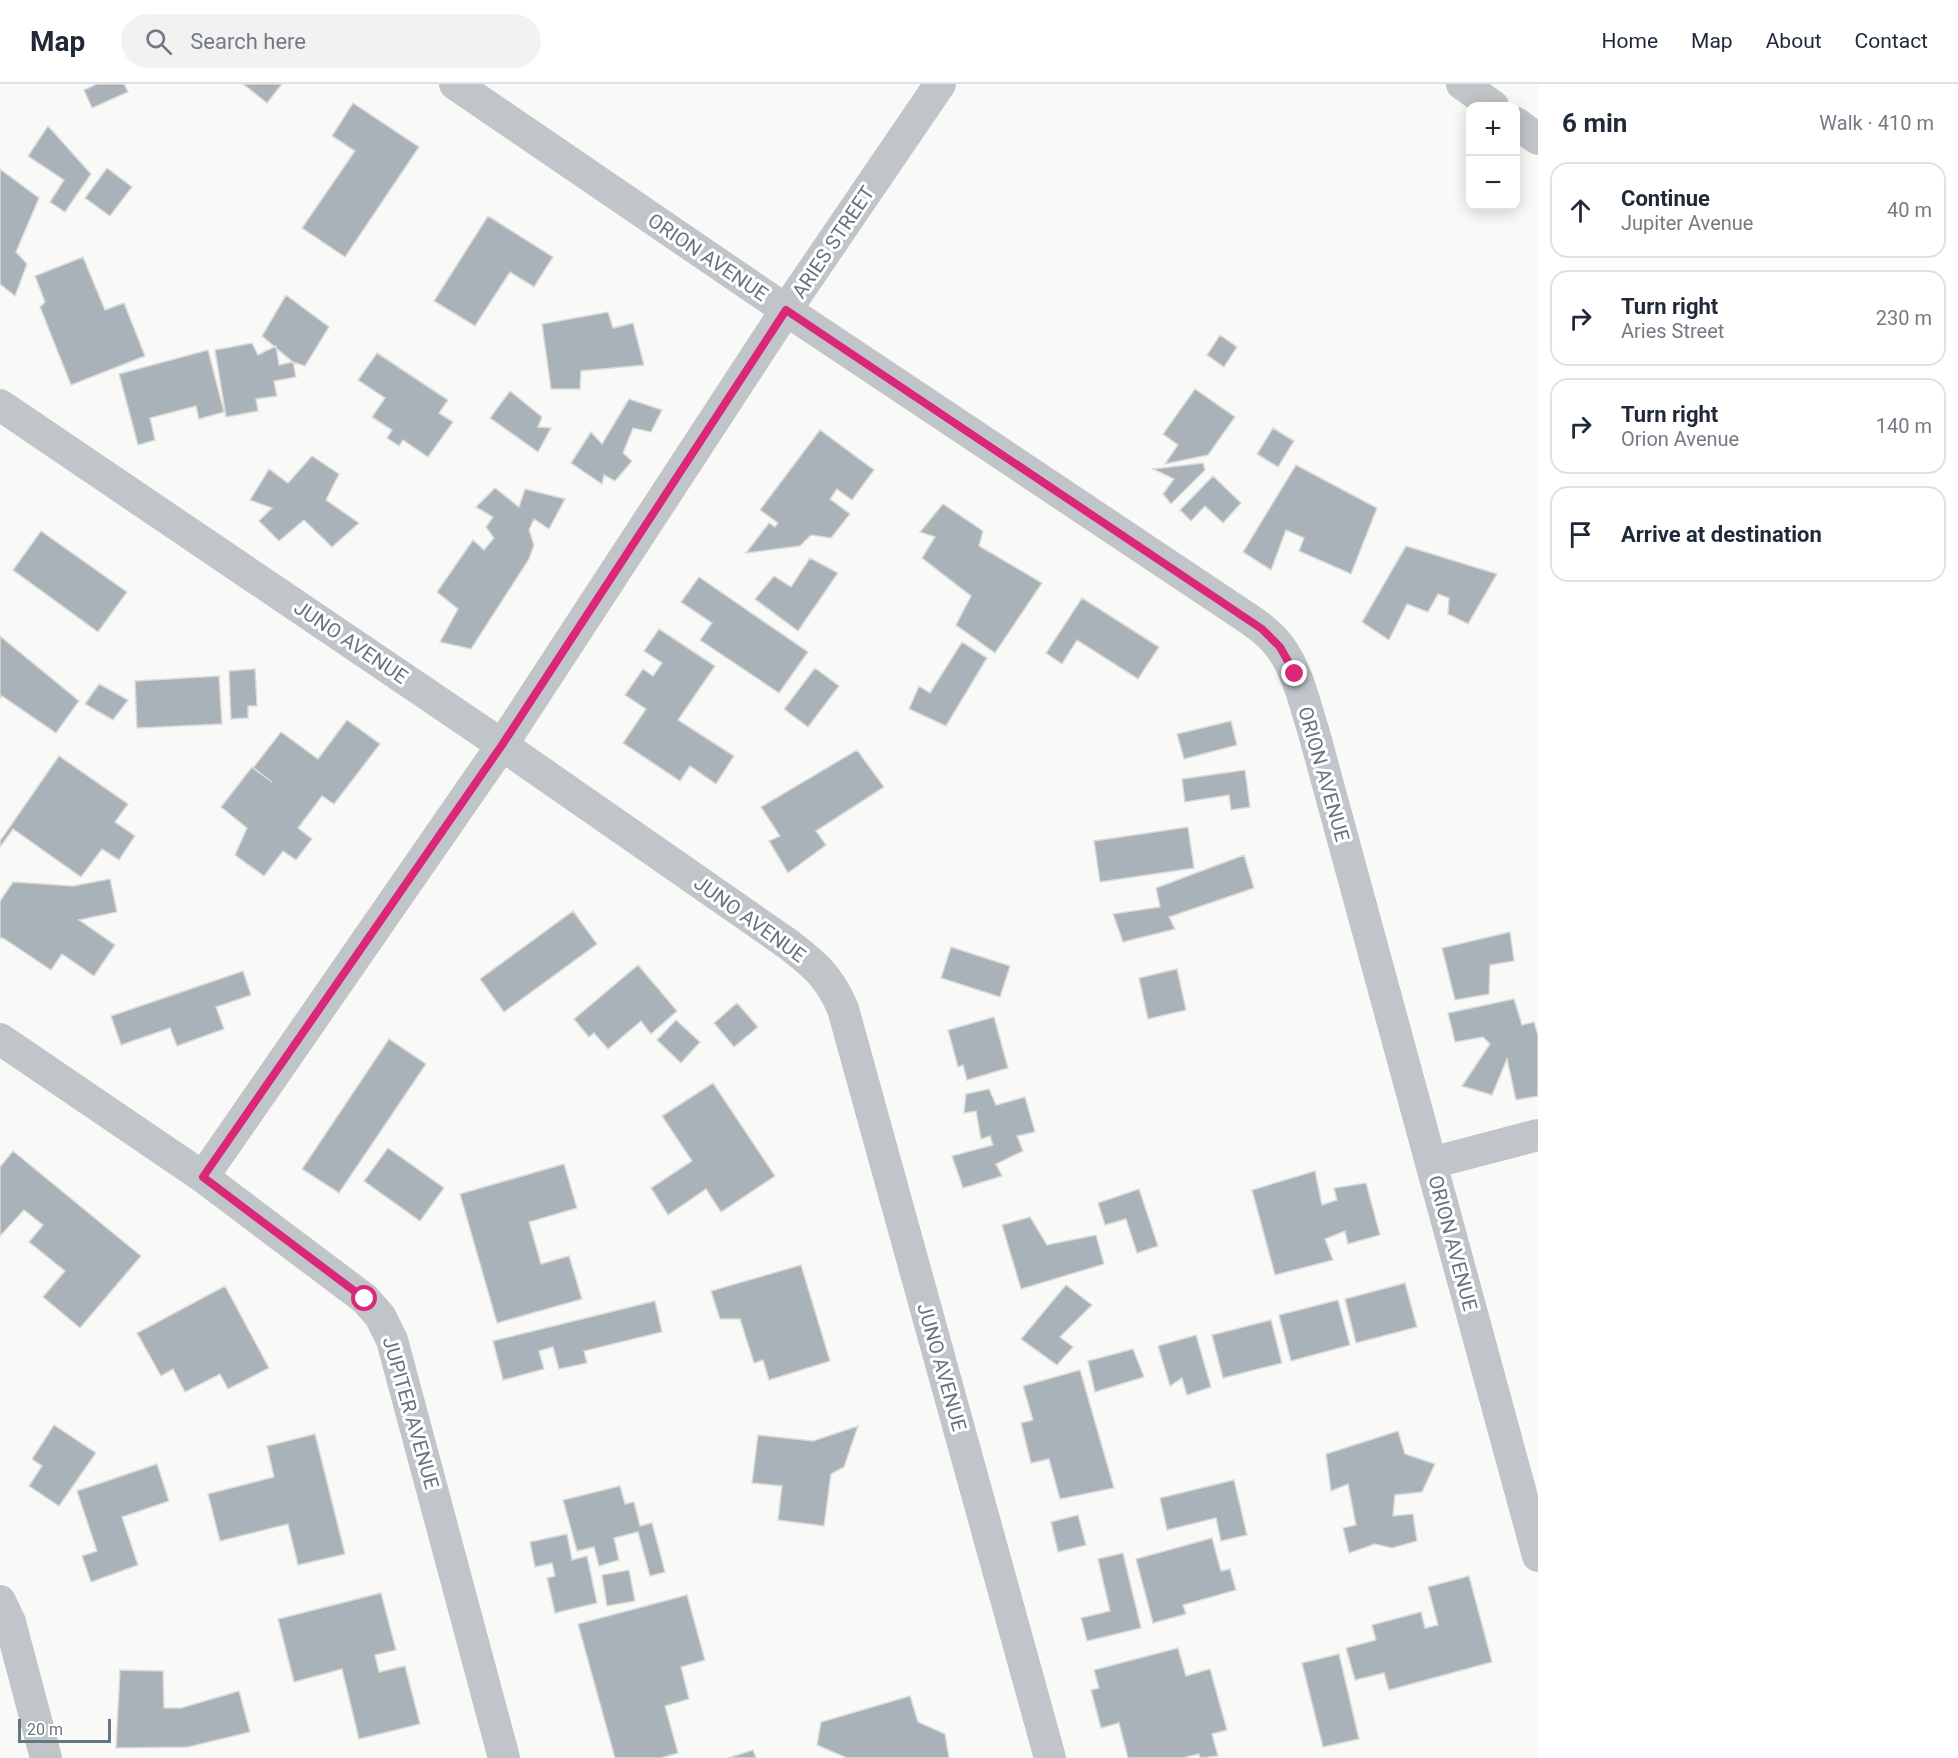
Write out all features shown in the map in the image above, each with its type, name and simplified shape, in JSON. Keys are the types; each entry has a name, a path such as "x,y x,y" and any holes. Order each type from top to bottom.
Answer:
{"street":[{"name":"ORION AVENUE","path":"455,84 786,310 1225,603 1262,629 1280,647 1295,674 1314,733 1538,1556"},
{"name":"ARIES STREET","path":"203,1177 502,745 786,310 940,84"},
{"path":"1462,84 1487,102"},
{"path":"1520,126 1538,139"},
{"name":"JUNO AVENUE","path":"0,405 502,745 788,944 821,970 833,986 849,1032 1050,1758"},
{"name":"JUPITER AVENUE","path":"0,1039 203,1177 365,1299 380,1316 392,1340 411,1407 504,1758"},
{"path":"1431,1163 1538,1135"},
{"path":"0,1601 10,1622 46,1758"}],"building":[{"path":"97,84 124,84 128,92 92,108 84,90"},
{"path":"243,84 282,84 267,103"},
{"path":"353,103 419,147 345,257 302,228 355,151 332,136"},
{"path":"48,126 91,174 65,212 50,202 64,180 28,156"},
{"path":"107,168 132,187 110,216 85,198"},
{"path":"0,169 39,198 16,252 27,264 15,296 0,284"},
{"path":"488,216 553,257 534,287 510,272 475,326 434,301"},
{"path":"83,257 105,310 124,303 145,356 71,385 40,307 45,302 35,276"},
{"path":"286,295 329,327 305,366 293,362 262,336"},
{"path":"608,312 613,328 633,323 644,365 581,371 580,389 551,389 542,324"},
{"path":"1220,335 1237,347 1224,367 1207,355"},
{"path":"252,343 258,355 276,346 279,365 293,362 296,377 274,381 277,396 256,399 258,411 226,417 215,350"},
{"path":"208,350 224,412 199,419 196,406 150,418 155,440 138,445 119,374"},
{"path":"377,353 448,400 439,413 453,422 428,457 403,440 399,446 387,438 392,430 372,417 385,398 358,380"},
{"path":"1195,389 1235,417 1208,455 1165,464 1178,445 1163,434"},
{"path":"510,391 542,417 538,427 551,428 538,452 490,418"},
{"path":"629,399 662,410 651,432 633,428 623,453 632,461 615,481 604,475 602,484 571,463 591,432 602,444"},
{"path":"1273,428 1294,441 1278,467 1257,454"},
{"path":"820,430 874,470 852,500 837,489 830,499 850,514 831,538 811,535 800,546 746,553 769,523 775,527 778,523 760,510"},
{"path":"312,456 339,474 326,500 359,523 332,547 304,520 279,541 259,521 272,508 250,500 269,469 288,483"},
{"path":"1203,463 1205,470 1171,504 1163,494 1174,479 1153,469"},
{"path":"1296,465 1377,508 1351,574 1299,551 1304,538 1286,530 1271,570 1243,552"},
{"path":"1213,476 1241,503 1223,523 1205,506 1191,521 1180,510"},
{"path":"495,488 519,507 525,489 565,499 549,529 534,519 529,530 534,545 529,559 471,649 440,642 458,609 437,592 473,540 484,550 494,538 486,527 493,517 476,507"},
{"path":"943,504 983,531 979,546 1042,583 995,653 956,625 971,596 922,558 935,537 920,532"},
{"path":"41,531 127,592 98,632 13,570"},
{"path":"1406,546 1497,574 1468,624 1448,614 1449,598 1438,594 1428,612 1407,604 1389,640 1362,622"},
{"path":"810,558 838,573 798,631 755,599 774,576 791,587"},
{"path":"699,577 808,652 779,693 700,640 712,623 681,602"},
{"path":"1082,598 1159,647 1138,679 1077,640 1062,664 1046,653"},
{"path":"659,629 715,666 678,720 734,756 716,784 690,766 680,781 623,743 646,709 625,695 643,669 653,676 662,663 644,651"},
{"path":"0,636 79,701 56,733 2,696 0,698"},
{"path":"962,642 987,658 946,726 909,709 919,686 930,693"},
{"path":"815,668 839,686 808,727 784,709"},
{"path":"255,669 257,706 248,706 248,718 231,719 229,671"},
{"path":"219,676 222,724 137,728 135,681"},
{"path":"99,684 128,700 113,720 85,704"},
{"path":"347,720 380,744 334,804 322,796 298,828 312,839 296,860 283,851 264,876 235,855 247,828 221,807 281,732 318,759"},
{"path":"1231,721 1237,745 1184,759 1177,734"},
{"path":"857,750 884,787 816,831 826,845 788,873 769,841 780,836 761,807"},
{"path":"59,756 128,804 115,822 135,836 119,860 102,849 81,877 13,829 0,847 0,841"},
{"path":"1245,770 1250,807 1231,810 1229,795 1185,802 1182,779"},
{"path":"1188,827 1194,868 1100,882 1094,841"},
{"path":"1244,855 1254,888 1169,917 1175,929 1123,942 1113,914 1160,907 1156,888"},
{"path":"110,879 117,912 79,920 115,945 94,976 62,954 51,970 0,938 0,901 13,882 73,886"},
{"path":"573,911 597,944 504,1012 480,979"},
{"path":"1510,932 1514,961 1490,965 1489,994 1455,1000 1442,948"},
{"path":"951,947 1010,966 1000,997 941,978"},
{"path":"638,965 677,1011 651,1034 641,1021 608,1049 594,1033 589,1037 574,1019"},
{"path":"1177,969 1186,1010 1148,1019 1139,978"},
{"path":"243,971 251,995 216,1007 224,1029 177,1046 170,1028 121,1045 111,1016"},
{"path":"1514,999 1522,1025 1534,1022 1538,1035 1538,1096 1516,1100 1507,1059 1492,1095 1462,1086 1490,1044 1483,1037 1455,1042 1448,1013"},
{"path":"737,1003 758,1027 734,1047 714,1023"},
{"path":"994,1017 1008,1068 967,1080 963,1065 958,1067 948,1030"},
{"path":"676,1020 700,1042 681,1063 657,1040"},
{"path":"389,1039 426,1064 339,1193 302,1169"},
{"path":"713,1083 775,1176 721,1212 706,1189 668,1215 651,1188 692,1161 662,1116"},
{"path":"989,1089 996,1105 1025,1097 1035,1132 1017,1136 1023,1151 996,1164 1002,1176 963,1188 952,1156 993,1145 990,1136 981,1139 976,1111 964,1113 966,1094"},
{"path":"388,1148 444,1188 420,1221 364,1181"},
{"path":"13,1151 141,1256 80,1328 43,1297 65,1271 29,1242 43,1225 24,1210 0,1236 0,1167"},
{"path":"564,1164 577,1208 529,1222 541,1264 569,1256 582,1299 497,1323 460,1194"},
{"path":"1315,1171 1322,1205 1337,1200 1334,1188 1366,1183 1380,1235 1348,1244 1345,1231 1325,1239 1333,1260 1275,1275 1252,1190"},
{"path":"1139,1189 1158,1246 1137,1253 1126,1219 1105,1225 1098,1203"},
{"path":"1030,1217 1047,1245 1096,1235 1104,1264 1021,1289 1002,1225"},
{"path":"801,1265 830,1361 769,1380 763,1360 754,1363 740,1319 720,1319 711,1291"},
{"path":"1405,1283 1417,1327 1356,1343 1345,1299"},
{"path":"1066,1285 1092,1305 1060,1337 1073,1347 1057,1365 1021,1339"},
{"path":"225,1286 269,1368 228,1389 220,1374 185,1392 173,1369 161,1376 137,1333"},
{"path":"1338,1300 1350,1345 1291,1361 1279,1315"},
{"path":"655,1301 662,1332 584,1351 587,1363 559,1369 553,1347 539,1351 544,1369 503,1380 493,1341"},
{"path":"1271,1320 1282,1363 1223,1378 1212,1335"},
{"path":"1196,1335 1211,1387 1187,1395 1182,1378 1170,1386 1158,1346"},
{"path":"1133,1349 1144,1377 1095,1392 1088,1361"},
{"path":"1080,1370 1114,1488 1060,1499 1049,1459 1031,1463 1021,1423 1033,1420 1023,1386"},
{"path":"54,1425 96,1453 59,1506 29,1486 42,1466 32,1459"},
{"path":"858,1426 844,1467 831,1474 824,1526 778,1520 782,1486 752,1483 758,1435 813,1441"},
{"path":"1398,1431 1405,1454 1435,1464 1422,1492 1395,1495 1393,1516 1413,1514 1417,1541 1392,1548 1375,1544 1349,1553 1343,1528 1356,1525 1348,1484 1331,1491 1326,1454"},
{"path":"315,1434 345,1554 298,1565 288,1524 220,1541 208,1494 274,1477 267,1446"},
{"path":"157,1464 169,1501 122,1517 138,1565 91,1582 82,1556 97,1551 77,1491"},
{"path":"1234,1480 1247,1535 1221,1541 1216,1518 1167,1530 1160,1498"},
{"path":"620,1486 625,1504 634,1502 640,1526 652,1523 665,1572 650,1576 638,1532 614,1538 619,1560 599,1566 594,1547 577,1551 563,1500"},
{"path":"1078,1515 1086,1545 1058,1552 1051,1522"},
{"path":"567,1534 572,1560 587,1556 597,1603 555,1613 547,1578 555,1576 552,1563 535,1567 530,1542"},
{"path":"1212,1538 1221,1571 1230,1569 1236,1590 1183,1605 1186,1614 1153,1623 1136,1559"},
{"path":"1123,1553 1141,1628 1087,1641 1081,1618 1110,1611 1098,1559"},
{"path":"629,1570 635,1601 607,1606 602,1575"},
{"path":"1469,1576 1492,1662 1389,1690 1384,1673 1355,1680 1346,1648 1376,1640 1372,1625 1421,1612 1425,1628 1438,1625 1428,1587"},
{"path":"381,1593 396,1650 375,1655 379,1672 405,1666 420,1724 359,1739 342,1669 294,1682 278,1619"},
{"path":"687,1595 705,1660 681,1667 689,1699 665,1706 678,1753 661,1758 615,1758 578,1624"},
{"path":"1178,1648 1186,1676 1210,1669 1227,1730 1212,1734 1218,1756 1200,1758 1199,1754 1183,1758 1128,1758 1119,1723 1101,1728 1091,1690 1099,1688 1094,1670"},
{"path":"1339,1654 1359,1739 1323,1747 1302,1663"},
{"path":"120,1670 163,1671 164,1708 181,1708 239,1691 250,1732 188,1747 116,1748"},
{"path":"910,1696 918,1722 945,1734 949,1758 847,1758 817,1745 821,1722"},
{"path":"753,1750 756,1758 728,1758"}],"route":[{"path":"365,1299 203,1177 502,745 786,310 1262,629 1280,647 1295,674"}]}
